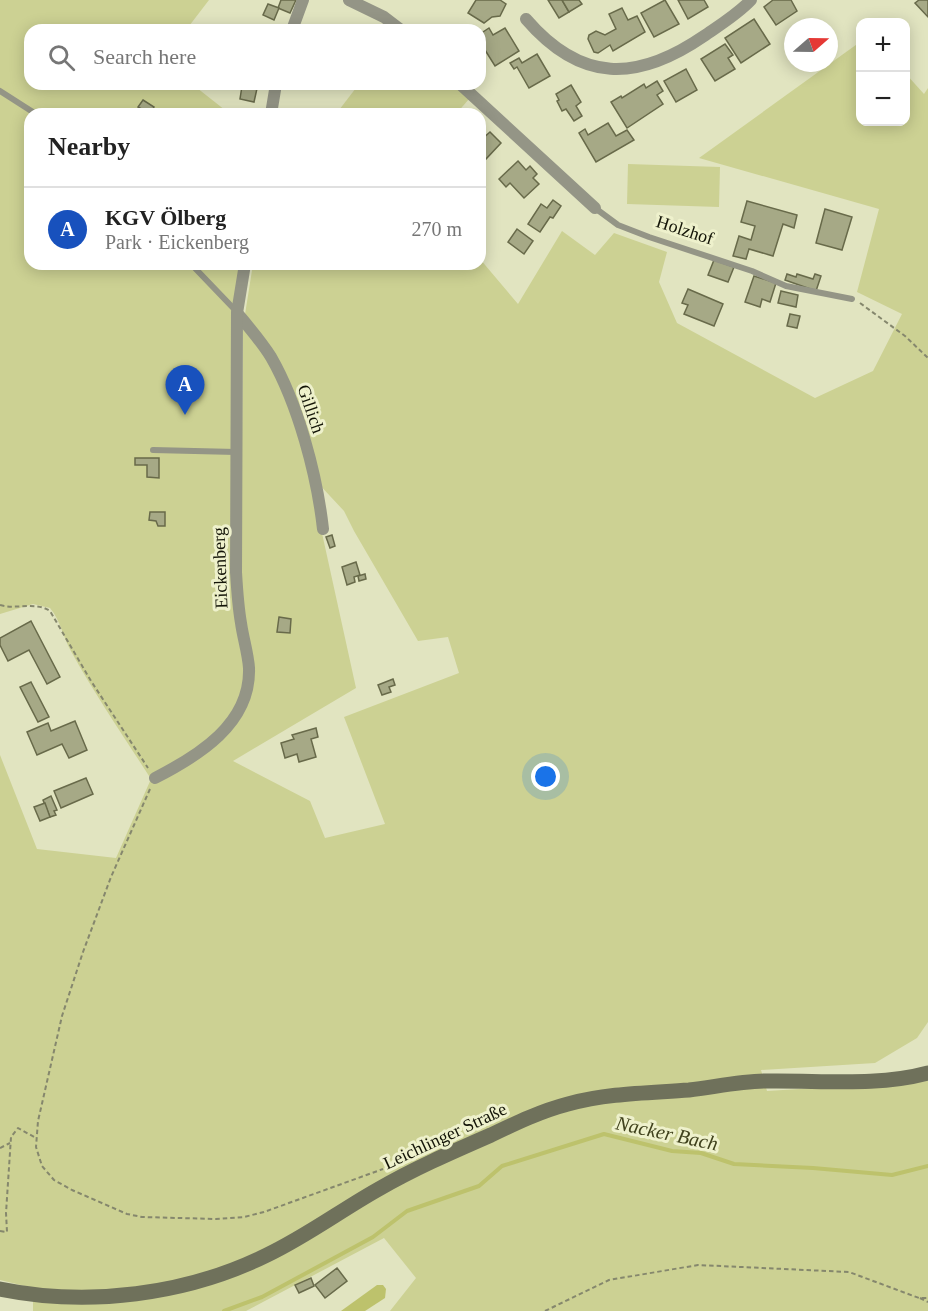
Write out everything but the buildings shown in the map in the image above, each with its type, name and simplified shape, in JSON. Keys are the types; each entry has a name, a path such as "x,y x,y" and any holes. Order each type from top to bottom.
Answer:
{"main road":[{"name":"Leichlinger Straße","path":"0,1289 58,1298 106,1297 182,1284 228,1272 269,1254 408,1174 522,1121 569,1104 624,1094 690,1090 765,1080 842,1082 892,1079 928,1073"}],"street":[{"path":"294,24 303,0"},
{"path":"349,0 393,24"},
{"path":"526,19 542,36 573,58 590,64 624,69 652,64 687,48 724,23 751,0"},
{"path":"272,108 275,90"},
{"name":"Holzhof","path":"467,90 595,208"},
{"name":"Eickenberg","path":"155,778 214,742 238,710 247,684 248,658 236,572 237,313 244,270"},
{"name":"Gillich","path":"237,313 271,357 284,384 314,472 323,529"}],"lane":[{"path":"0,91 27,108"},
{"name":"Holzhof","path":"595,208 618,225 752,271 786,286 852,299"},
{"path":"197,270 237,313"},
{"path":"153,450 237,452"}],"path":[{"path":"852,299 894,327 928,358"},
{"path":"0,605 36,606 50,611 132,747 155,778 111,877 62,1016 42,1101 36,1138 38,1156 42,1166 54,1180 87,1198 127,1214 142,1217 216,1219 244,1217 389,1168"},
{"path":"0,1231 8,1232 6,1213 10,1143 14,1132 18,1128 36,1138"},
{"path":"0,1148 10,1143"},
{"path":"545,1311 609,1280 698,1265 849,1272 928,1300"}],"shaded area":[{"path":"0,0 209,0 191,24 24,24 24,90 200,90 222,108 24,108 24,270 239,270 241,546 243,327 252,270 486,270 486,266 518,304 562,231 595,255 614,233 667,252 659,282 677,323 815,398 873,371 902,314 857,292 879,209 699,158 818,72 838,72 838,58 856,45 856,126 910,126 910,78 924,94 928,88 928,1022 917,1038 875,1063 761,1070 767,1091 928,1081 928,1311 390,1311 416,1278 384,1238 246,1311 33,1311 33,1288 0,1280 0,755 37,849 116,858 151,779 81,669 50,608 33,604 0,614","holes":["316,481 344,511 418,641 448,637 459,673 344,717 385,824 325,838 310,801 233,761 356,688 320,524"]},
{"path":"354,90 459,90 469,99 461,108 341,108"},
{"path":"628,164 720,167 719,207 627,204"},
{"path":"377,1285 383,1285 386,1289 385,1298 365,1311 341,1311"}],"waterway":[{"name":"Nacker Bach","path":"224,1311 262,1297 373,1237 407,1211 479,1186 502,1166 604,1134 672,1151 701,1153 734,1164 892,1175 928,1166"}],"place":[{"name":"KGV Ölberg","path":"185,415"}]}
